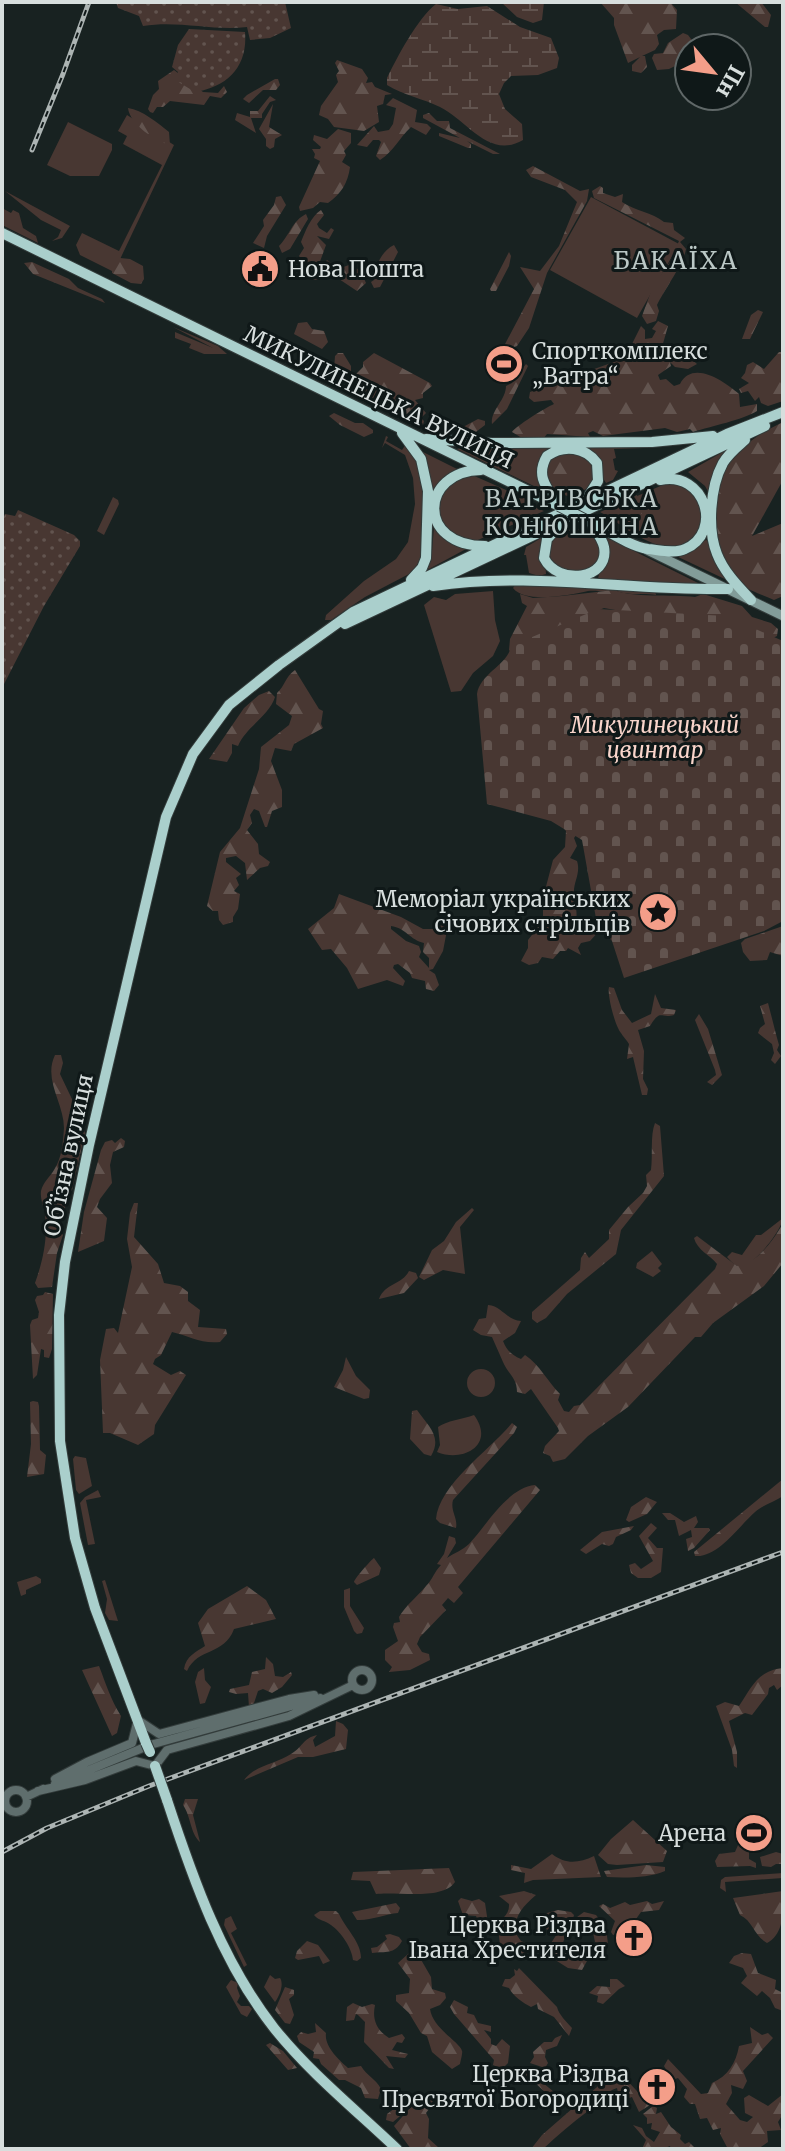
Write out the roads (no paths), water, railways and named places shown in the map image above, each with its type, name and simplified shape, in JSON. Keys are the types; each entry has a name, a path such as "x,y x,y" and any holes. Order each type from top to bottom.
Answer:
{"highway":[{"name":"МИКУЛИНЕЦЬКА ВУЛИЦЯ","path":"2,233 644,549"},
{"path":"332,629 642,485 783,414"},
{"path":"332,629 353,612 491,545 727,434 783,414"},
{"path":"751,600 732,578 717,553 713,500 723,463 759,428"},
{"path":"398,429 421,459 428,491 424,564 403,587"},
{"path":"418,439 492,443 652,442 727,434"},
{"path":"559,506 541,476 547,456 560,450 586,452 597,463 598,481 585,501"},
{"path":"484,470 463,472 446,480 437,495 436,514 440,529 456,542 470,546 491,545"},
{"path":"642,485 666,479 682,480 698,491 706,512 702,530 688,548 675,551 644,549"},
{"path":"560,524 547,539 544,558 549,567 558,573 578,576 597,568 604,554 601,539 590,522"},
{"path":"420,588 504,580 728,589"},
{"name":"Обʼїзна вулиця","path":"332,629 279,665 229,705 201,742 178,785 166,817 89,1145 65,1262 59,1315 60,1441 83,1573 219,1939 267,2017 300,2057 397,2149"}],"main road":[{"name":"МИКУЛИНЕЦЬКА ВУЛИЦЯ","path":"644,549 783,616"}],"street":[{"path":"38,1791 85,1780 136,1761 155,1766 167,1750 289,1716 353,1685"},
{"path":"26,1797 87,1762 132,1743 137,1719 159,1734 289,1699 336,1693"},
{"path":"38,1791 150,1745 336,1693"},
{"path":"11,1791 21,1791 26,1797 26,1804 19,1812 12,1812 3,1805 11,1791"}],"railway":[{"path":"32,150 89,2"},
{"path":"2,1852 47,1828 149,1786 783,1552"}],"place":[{"name":"Нова Пошта","path":"260,269"},
{"name":"Спорткомплекс „Ватра“","path":"504,364"},
{"name":"Меморіал українських січових стрільців","path":"658,912"},
{"name":"Арена","path":"754,1833"},
{"name":"Церква Різдва Івана Хрестителя","path":"634,1938"},
{"name":"Церква Різдва Пресвятої Богородиці","path":"657,2087"}],"district":[{"name":"БАКАЇХА","path":"676,260"},
{"name":"ВАТРІВСЬКА КОНЮШИНА","path":"572,512"}],"park label":[{"name":"Микулинецький цвинтар","path":"655,738"}]}
